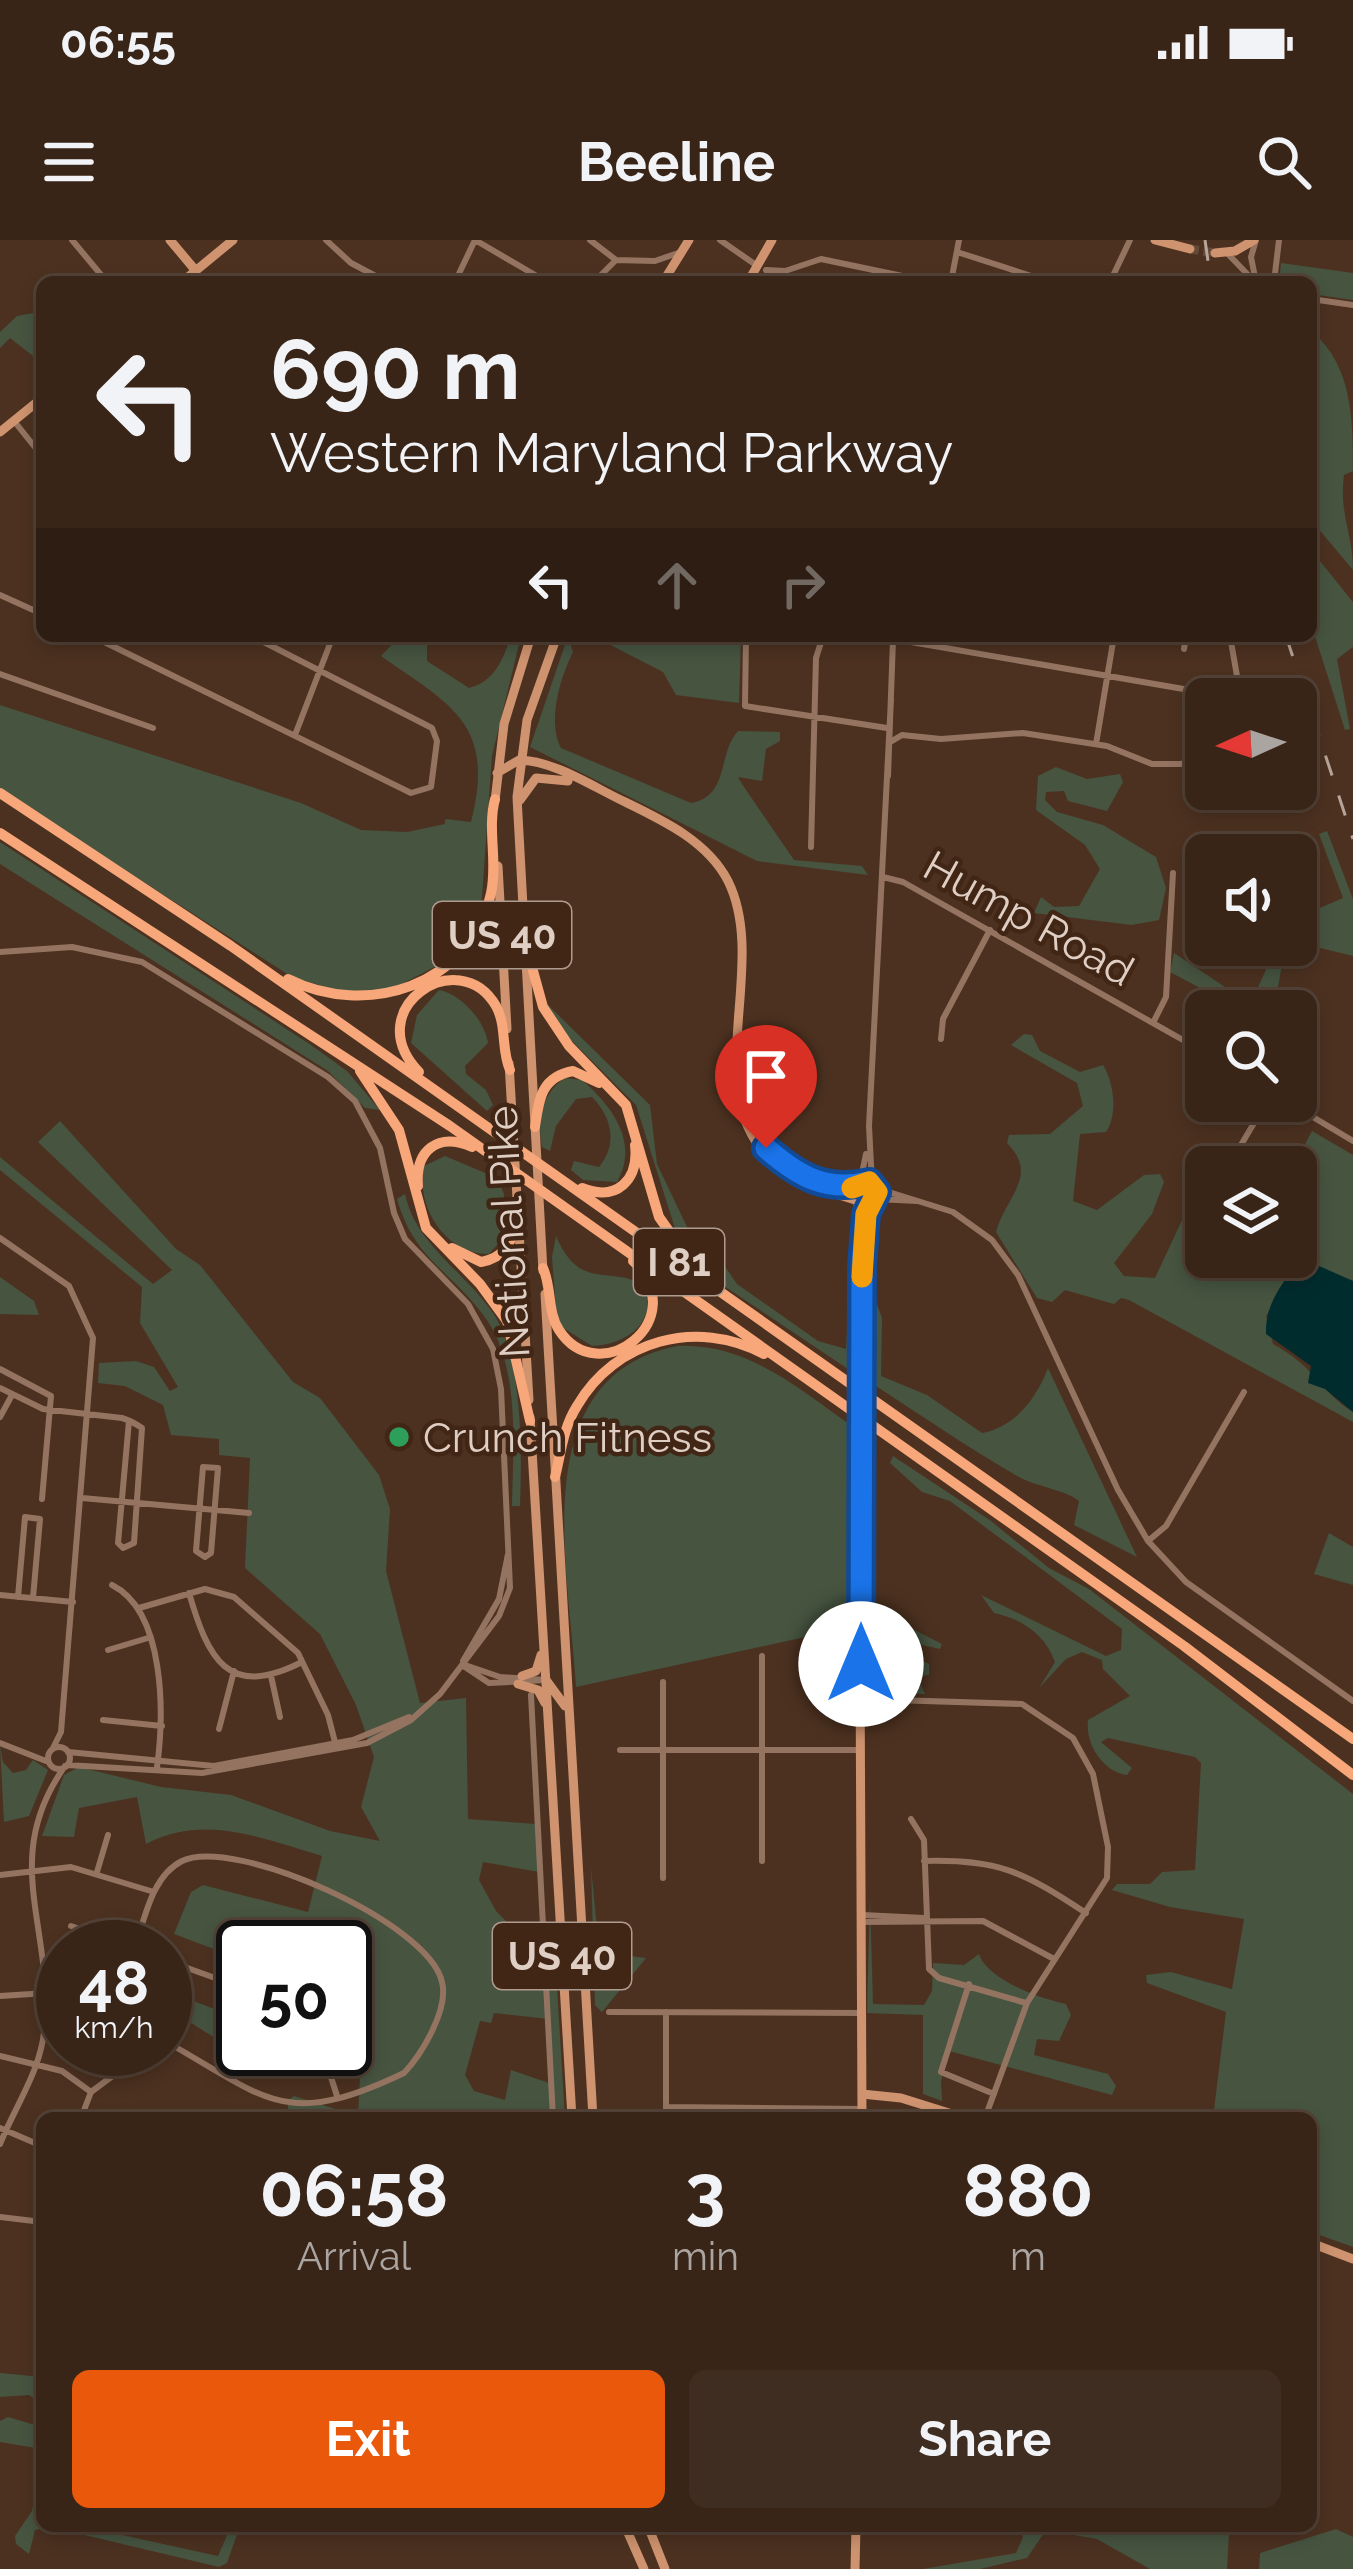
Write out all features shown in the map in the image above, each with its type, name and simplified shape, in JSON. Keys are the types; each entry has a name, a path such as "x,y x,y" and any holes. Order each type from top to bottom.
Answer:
{"highway":[{"name":"I 81","path":"0,794 231,946 1353,1739"},
{"path":"231,946 327,995 373,997 425,980 455,957 485,911 494,870 495,799"},
{"name":"I 81","path":"0,833 310,1032 522,1185 565,1207 1184,1646 1353,1775"},
{"path":"524,938 552,1024 632,1116 653,1201 667,1232 686,1258 746,1309"},
{"path":"477,1120 408,1059 400,1031 409,1002 442,981 480,989 498,1010 509,1070"},
{"path":"310,1032 364,1075 386,1105 403,1142 420,1218 507,1322 530,1420"},
{"path":"520,1151 592,1192 614,1192 631,1177 636,1153 631,1130 621,1107 592,1078 573,1072 550,1080 541,1093 535,1127"},
{"path":"518,1203 514,1236 502,1255 481,1262 463,1257 426,1216 417,1179 420,1160 434,1144 455,1141 522,1185"},
{"path":"543,1268 557,1328 578,1348 615,1352 645,1329 653,1304 644,1272 565,1207"},
{"path":"555,1478 570,1420 588,1389 617,1362 663,1340 697,1336 733,1341 850,1408"}],"main road":[{"path":"170,240 196,271"},
{"path":"190,276 233,240"},
{"path":"666,276 689,240"},
{"path":"754,276 772,240"},
{"path":"1221,253 1255,240"},
{"path":"1162,241 1190,249"},
{"path":"0,432 36,403"},
{"name":"US 40","path":"497,773 529,642"},
{"name":"National Pike","path":"555,642 526,720 519,760 517,829 593,2112"},
{"path":"526,720 531,752 667,825 709,855 734,894 742,930 736,1080 745,1116 761,1145 792,1176 857,1200"},
{"path":"502,738 519,760 667,825"},
{"path":"497,773 519,760 555,768"},
{"name":"National Pike","path":"497,773 509,1070 522,1185 518,1203 572,2112"},
{"path":"517,829 526,786 543,776 568,781"},
{"path":"761,1145 812,1181 869,1191"},
{"path":"857,1200 869,1191"},
{"path":"862,2112 860,1373 869,1191"},
{"path":"857,1200 862,1267"},
{"path":"537,1537 541,1663 520,1680 541,1693 548,1718"},
{"path":"566,1650 561,1670 546,1680 565,1707 572,1771"},
{"path":"862,2094 901,2098 946,2112"},
{"path":"1317,2245 1353,2259"},
{"path":"628,2532 644,2569"},
{"path":"650,2532 665,2569"},
{"path":"855,2569 856,2532"}],"street":[{"path":"72,240 102,276"},
{"path":"326,240 351,263 376,276"},
{"path":"458,276 475,240 537,276"},
{"path":"590,240 616,260 655,261 682,251"},
{"path":"720,240 776,276"},
{"path":"952,276 958,240"},
{"path":"1113,276 1130,240"},
{"path":"1255,240 1251,257 1255,276"},
{"path":"1275,276 1279,240"},
{"path":"957,252 1024,276"},
{"path":"1221,253 1249,276"},
{"path":"601,276 616,260"},
{"path":"762,268 788,270 826,260 902,276"},
{"path":"655,261 662,276"},
{"path":"792,276 800,267"},
{"path":"788,270 788,276"},
{"path":"196,271 201,276"},
{"path":"1317,300 1353,305"},
{"path":"14,421 36,448"},
{"path":"0,595 36,611"},
{"path":"104,642 411,793 430,787 437,741 432,728 264,642"},
{"path":"295,735 331,642"},
{"path":"746,642 745,706 890,727 922,737"},
{"path":"811,848 816,658 821,642"},
{"path":"889,782 893,642"},
{"path":"916,642 1185,689"},
{"path":"1096,744 1113,642"},
{"path":"1184,649 1185,642"},
{"path":"1230,642 1237,678"},
{"path":"0,674 153,728"},
{"path":"890,727 869,1191 926,1202 965,1219 1011,1263 1148,1541 1186,1582 1353,1701"},
{"path":"892,741 902,735 1023,733 1096,744 1152,764 1185,762"},
{"path":"1154,1021 1166,997 1173,873"},
{"name":"Hump Road","path":"884,877 990,930 1185,1040"},
{"path":"941,1039 943,1019 990,930"},
{"path":"0,952 50,946 101,951 142,962 328,1077 365,1116 380,1148 405,1239 468,1304 493,1348 501,1389 510,1588 476,1647 428,1707 336,1747 214,1766 66,1766 51,1765 0,1743"},
{"path":"1317,1120 1353,1141"},
{"path":"0,1238 58,1275 83,1306 94,1350 61,1732 52,1749 52,1784"},
{"path":"1,1372 46,1389 50,1411 42,1499"},
{"path":"0,1388 50,1411 129,1421 143,1430 134,1543 123,1548 118,1543 129,1421"},
{"path":"1148,1541 1166,1526 1244,1392"},
{"path":"0,1417 12,1395"},
{"path":"203,1467 218,1468 215,1510 211,1553 205,1557 196,1551 203,1467"},
{"path":"82,1498 249,1513"},
{"path":"18,1597 25,1517 40,1519 33,1598"},
{"path":"462,1664 500,1599 509,1540"},
{"path":"112,1586 139,1608 164,1696 157,1767"},
{"path":"139,1608 189,1593 228,1593 290,1643 302,1661 336,1747"},
{"path":"189,1593 207,1650 234,1671 271,1676 302,1661"},
{"path":"0,1595 73,1602"},
{"path":"108,1650 148,1638"},
{"path":"476,1647 478,1670"},
{"path":"762,1656 762,1861"},
{"path":"462,1664 489,1683 546,1680"},
{"path":"462,1664 520,1680"},
{"path":"219,1729 234,1671"},
{"path":"271,1676 280,1717"},
{"path":"663,1682 663,1878"},
{"path":"531,1696 553,2112"},
{"path":"861,1699 1007,1701 1033,1708 1064,1729 1093,1774 1108,1847 1107,1878 1027,2003 987,2112"},
{"path":"103,1720 161,1726"},
{"path":"36,1944 23,1872 28,1837 52,1784 66,1766 68,1751 61,1732"},
{"path":"36,1756 52,1749 157,1767"},
{"path":"620,1750 862,1750"},
{"path":"911,1819 923,1835 928,1970 939,1978 1027,2003"},
{"path":"98,1872 108,1835"},
{"path":"143,1920 154,1892 174,1866 202,1856 323,1888 397,1927 436,1967 444,1993 423,2044 404,2073 304,2105 275,2104 192,2056"},
{"path":"924,1861 973,1860 1009,1867 1086,1913"},
{"path":"0,1875 59,1867 98,1872 154,1892"},
{"path":"862,1918 989,1922 1054,1959"},
{"path":"969,1984 940,2072 994,2094"},
{"path":"0,1996 36,1994"},
{"path":"609,2012 862,2013"},
{"path":"666,2012 666,2112"},
{"path":"0,2056 36,2062"},
{"path":"0,2144 3,2129 36,2068"},
{"path":"71,2076 92,2092"},
{"path":"84,2112 92,2092 113,2076"},
{"path":"331,2076 337,2096"},
{"path":"666,2108 823,2112"},
{"path":"3,2129 36,2143"},
{"path":"0,2217 36,2221"}],"green space":[{"path":"1281,263 1353,273 1353,300 1317,295 1317,276 1280,276"},
{"path":"33,313 36,319 36,358 10,338 0,348 0,332 17,316"},
{"path":"1317,339 1339,368 1349,401 1353,471 1344,475 1343,489 1353,570 1317,527"},
{"path":"1317,557 1353,602 1353,647 1337,659 1350,729 1345,730 1317,642"},
{"path":"394,642 427,642 427,661 469,688 492,675 509,642 520,642 492,756 481,911 448,960 388,991 349,994 292,977 0,790 0,705 301,803 361,830 407,832 445,824 445,819 471,822 477,762 462,721 429,689 381,656"},
{"path":"566,642 570,642 573,652 555,713 561,748 691,803 712,792 738,731 780,732 780,741 766,749 762,781 738,777 742,784 794,860 862,866 868,875 757,861 530,747"},
{"path":"605,642 741,642 739,703 676,695 663,672"},
{"path":"1056,767 1087,779 1120,774 1123,782 1107,811 1068,801 1064,791 1046,792 1045,800 1057,812 1103,825 1156,857 1166,888 1159,920 1132,925 1034,913 1041,897 1054,907 1079,906 1100,869 1085,845 1036,810 1038,776"},
{"path":"1327,831 1353,899 1353,956 1317,947 1317,909 1343,898 1319,834"},
{"path":"0,842 311,1045 347,1071 380,1110 365,1108 328,1071 0,864"},
{"path":"1174,953 1185,960 1185,966 1194,966 1230,990 1204,990 1170,972"},
{"path":"1268,966 1282,966 1278,990 1257,990"},
{"path":"439,990 463,1003 486,1035 488,1043 465,1066 466,1074 486,1090 493,1105 487,1111 411,1043 417,1015"},
{"path":"546,1003 650,1105 657,1164 689,1231 717,1255 737,1284 818,1341 846,1349 852,1228 857,1232 848,1369 724,1286 678,1238 636,1105 552,1021"},
{"path":"1024,1034 1032,1035 1040,1051 1080,1072 1103,1065 1110,1080 1110,1125 1106,1132 1080,1134 1073,1201 1097,1210 1144,1175 1160,1174 1164,1182 1152,1214 1114,1263 1124,1276 1155,1278 1182,1220 1185,1278 1288,1278 1266,1316 1273,1344 1353,1412 1353,1422 1129,1300 1121,1298 1114,1304 1065,1290 1052,1302 1037,1298 996,1232 1020,1176 1016,1155 1007,1143 1009,1135 1050,1134 1083,1106 1077,1083 1011,1045"},
{"path":"565,1078 582,1080 619,1125 625,1153 617,1182 583,1180 571,1170 574,1161 599,1167 609,1149 608,1122 592,1097 576,1099 556,1126 550,1151 542,1147 543,1108 551,1091"},
{"path":"60,1121 176,1249 200,1265 293,1382 320,1398 379,1475 390,1509 386,1571 420,1703 466,1698 468,1819 536,1824 539,1872 483,1862 479,1880 496,1911 556,1971 565,2112 358,2112 360,2076 372,2076 372,1920 216,1920 216,1950 192,1941 192,1920 180,1920 191,1892 203,1885 308,1912 322,1856 212,1830 191,1830 146,1844 137,1797 79,1808 74,1837 42,1836 64,1775 79,1767 161,1787 231,1795 330,1831 380,1841 361,1807 374,1757 356,1705 320,1634 245,1568 250,1458 219,1455 219,1439 171,1435 163,1405 125,1386 98,1383 99,1363 136,1361 154,1367 170,1391 178,1387 140,1323 142,1287 0,1170 0,1157 153,1284 172,1270 38,1142","holes":["494,2013 548,2019 552,2084 511,2070 505,2100 474,2091 465,2075 480,2021 491,2023"]},
{"path":"1312,1131 1353,1155 1353,1281 1317,1267 1317,1146 1304,1146"},
{"path":"445,1156 497,1178 504,1194 505,1236 489,1254 459,1246 429,1211 422,1181 424,1166"},
{"path":"405,1194 419,1228 481,1298 503,1332 518,1406 520,1506 512,1506 512,1407 496,1336 471,1300 413,1236 397,1199"},
{"path":"556,1236 583,1270 641,1283 647,1308 637,1328 617,1341 592,1346 557,1324 552,1257"},
{"path":"0,1277 34,1301 39,1315 0,1314"},
{"path":"868,1301 876,1302 882,1318 881,1376 927,1395 982,1433 1005,1425 1023,1410 1048,1368 1137,1557 1074,1525 1079,1501 1073,1497 1019,1477 868,1381"},
{"path":"677,1346 703,1347 750,1360 855,1428 856,1626 576,1687 564,1537 566,1485 575,1437 595,1396 628,1365"},
{"path":"893,1456 991,1521 1049,1568 1089,1589 1353,1794 1353,2247 1317,2234 1317,2112 1214,2112 1226,2012 1147,1983 1146,1975 1171,1972 1232,1989 1244,1919 1170,1907 1112,1890 1117,1884 1150,1884 1162,1872 1195,1870 1201,1763 1195,1757 1108,1738 1101,1742 1132,1768 1127,1775 1110,1769 1089,1738 1088,1720 1130,1696 1103,1669 1102,1660 1082,1652 1066,1659 1039,1688 1055,1662 1051,1652 1031,1629 994,1613 981,1595 1106,1656 1121,1650 1122,1629 950,1501 922,1492 890,1463"},
{"path":"1329,1533 1353,1547 1353,1585 1314,1574"},
{"path":"871,1608 942,1644 940,1649 874,1634 875,1653 909,1654 929,1664 929,1675 917,1676 925,1694 866,1693"},
{"path":"0,1746 3,1762 13,1773 26,1770 33,1760 48,1770 29,1816 4,1822"},
{"path":"591,1867 603,1990 622,1955 646,1958 602,2012 595,2005"},
{"path":"870,1898 873,2004 924,2005 932,1991 933,1963 964,1965 979,1954 1003,1979 1066,2004 1071,2015 1059,2041 1037,2039 1034,2055 1108,2074 1116,2086 1112,2095 949,2051 941,2082 942,2101 923,2094 923,2015 867,2013"},
{"path":"192,2000 216,2010 216,2038 192,2024"},
{"path":"294,2096 345,2112 288,2112 288,2100"},
{"path":"0,2373 36,2376 36,2400 29,2395 0,2397"},
{"path":"8,2417 36,2425 36,2448 0,2442 0,2421"},
{"path":"36,2487 36,2530 29,2554 16,2544 15,2536 32,2511"},
{"path":"1336,2529 1353,2537 1353,2569 1259,2569 1260,2553"},
{"path":"72,2532 108,2532 218,2556 228,2532 238,2532 227,2563 219,2567"},
{"path":"1021,2532 1045,2532 1027,2558 980,2569 923,2569 1016,2553"},
{"path":"1057,2532 1228,2532 1227,2569 1150,2569 1097,2539"}],"water":[{"path":"1317,1265 1353,1281 1353,1412 1325,1389 1308,1383 1311,1366 1266,1334 1272,1302 1286,1278 1317,1278"}],"tunnel":[{"path":"1190,249 1215,253"}],"railway":[{"path":"1205,240 1210,276"},
{"path":"1288,642 1353,839"}],"slow traffic":[{"path":"852,1188 869,1182 877,1192 866,1214 862,1277"}],"place":[{"name":"Crunch Fitness","path":"399,1437"}],"route":[{"path":"766,1148 812,1181 847,1189 869,1182 877,1192 866,1214 862,1267 861,1664"}]}
